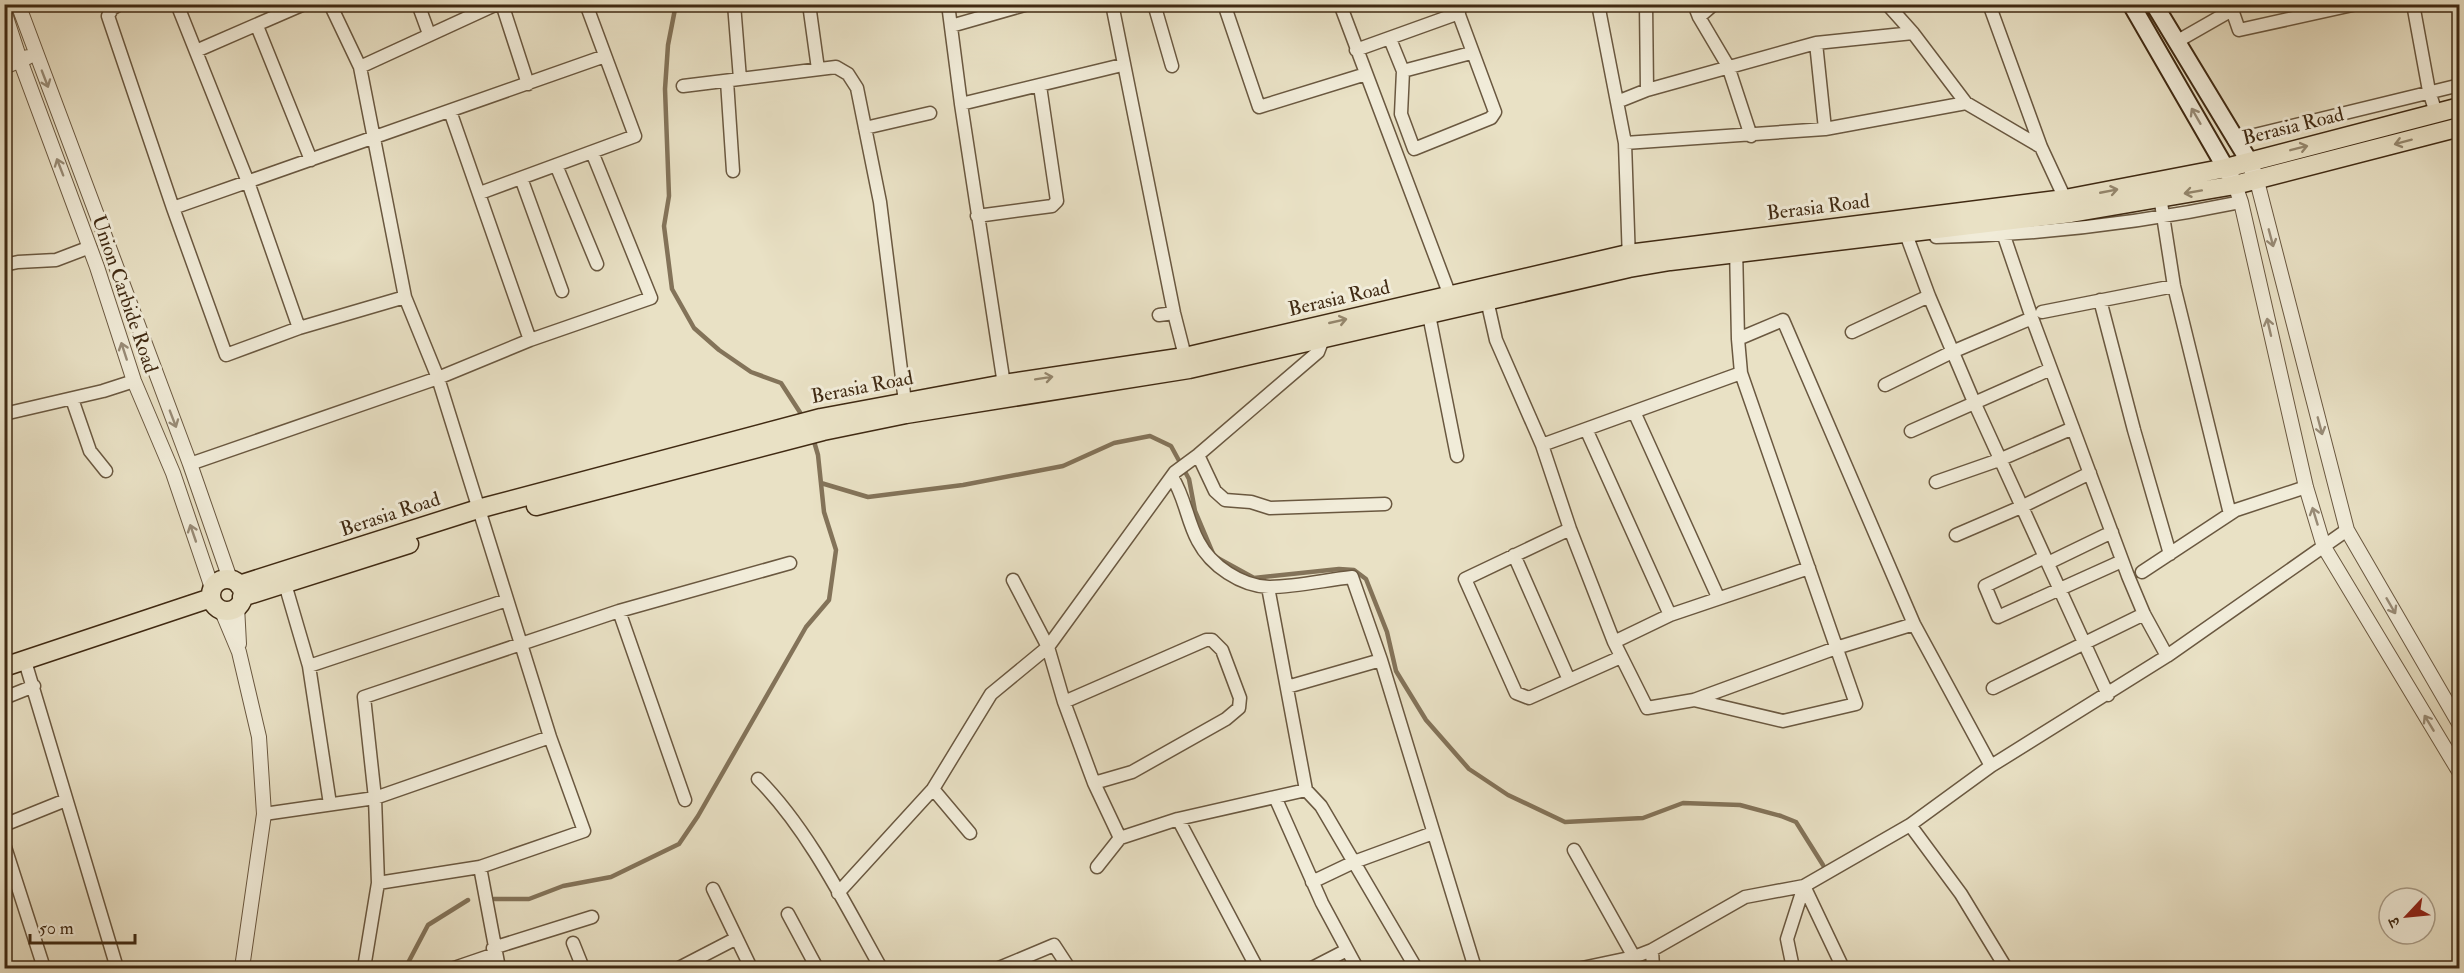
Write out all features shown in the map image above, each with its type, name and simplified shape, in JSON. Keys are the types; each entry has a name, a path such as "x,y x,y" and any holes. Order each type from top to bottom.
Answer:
{"main road":[{"path":"2131,4 2226,168 2238,194"},
{"path":"2154,4 2234,140 2249,161 2257,181"},
{"name":"Berasia Road","path":"1187,363 1629,261 1736,246 1904,230 2159,190 2249,161 2460,107"},
{"name":"Berasia Road","path":"2159,190 2238,194 2257,181 2460,127"},
{"name":"Berasia Road","path":"4,667 24,658 480,515 777,436 905,408 1323,339 1429,315 1452,302 1487,300 1629,261"},
{"name":"Berasia Road","path":"228,595 285,584 480,515"}],"street":[{"path":"120,4 112,9 108,16 172,208 226,355 299,328 405,297"},
{"path":"177,4 248,182 299,328"},
{"path":"196,51 304,4"},
{"path":"330,4 360,66 405,297 438,378 520,645 584,831 480,867 378,883"},
{"path":"418,4 429,34"},
{"path":"360,66 497,4"},
{"path":"502,4 528,84"},
{"path":"480,193 635,136 586,4"},
{"path":"734,4 740,79"},
{"path":"809,4 818,69"},
{"path":"948,4 977,216 1005,391"},
{"path":"951,26 1028,4"},
{"path":"1112,4 1122,66 1174,313 1187,363"},
{"path":"1154,4 1172,66"},
{"path":"1224,4 1259,106 1366,74"},
{"path":"1340,4 1452,302"},
{"path":"1598,4 1625,143 1629,261"},
{"path":"1647,4 1647,90"},
{"path":"1694,4 1699,17 1728,66 1751,136"},
{"path":"1699,17 1714,4"},
{"path":"1887,4 1913,33 1966,103 2041,147"},
{"path":"1989,4 2041,147 2068,206"},
{"path":"2176,42 2231,7 2239,30 2357,4"},
{"path":"2413,4 2429,91 2436,113"},
{"path":"5,16 20,9"},
{"name":"Union Carbide Road","path":"20,9 190,464 228,595"},
{"path":"1356,50 1390,39 1457,9 1471,53 1495,112 1491,118 1398,155"},
{"name":"Union Carbide Road","path":"5,16 9,46 20,60 90,247 134,381 228,595"},
{"path":"257,26 311,160"},
{"path":"1617,102 1647,90 1816,43 1913,33"},
{"path":"9,46 30,39"},
{"path":"1390,39 1403,71 1401,114 1414,149"},
{"path":"1816,43 1825,129"},
{"path":"1403,71 1471,53"},
{"path":"4,67 36,54"},
{"path":"172,208 373,140 605,56"},
{"path":"961,104 1122,66"},
{"path":"683,86 818,69 836,68 848,74 857,88 880,202 905,408"},
{"path":"727,81 733,171"},
{"path":"2234,140 2460,85"},
{"path":"977,216 1052,206 1057,201 1040,86"},
{"path":"1625,143 1751,136 1825,129 1966,103"},
{"path":"450,111 530,340"},
{"path":"865,128 930,113"},
{"path":"190,464 438,378 530,340 651,297 592,152"},
{"path":"556,165 597,264"},
{"path":"521,178 562,291"},
{"path":"2257,181 2347,530 2460,725"},
{"path":"2159,190 2174,286 2230,514"},
{"path":"2108,695 1999,460 1952,352 1904,230 2004,236 2163,219 2238,194 2306,487 2324,547 2460,773"},
{"path":"2004,236 2037,315 2051,369 2122,561 2144,614 2167,656"},
{"path":"1694,700 1783,721 1856,704 1741,373 1736,246"},
{"path":"4,265 56,260 90,247"},
{"path":"1885,384 2037,315 2174,286"},
{"path":"1852,332 1929,296"},
{"path":"1487,300 1496,340 1542,445 1570,529 1614,642 1647,708 1694,700 1836,648 1914,624"},
{"path":"2100,300 2170,554"},
{"path":"1159,315 1174,313"},
{"path":"1429,315 1457,456"},
{"path":"1738,339 1783,320 1914,624 1991,766"},
{"path":"838,893 933,789 992,694 1048,647 1173,475 1318,352 1323,339"},
{"path":"1911,431 2051,369"},
{"path":"1542,445 1635,414 1741,373"},
{"path":"4,414 72,399 134,381"},
{"path":"72,399 90,452 106,471"},
{"path":"1635,414 1718,597"},
{"path":"1936,482 1999,460 2073,428"},
{"path":"1586,429 1670,615"},
{"path":"1195,458 1215,491 1225,500 1251,502 1270,508 1385,504"},
{"path":"1956,535 2021,507 2090,473"},
{"path":"1173,475 1198,542 1217,566 1237,579 1268,587 1352,577 1381,660 1475,969"},
{"path":"2142,572 2242,507 2306,487"},
{"path":"1570,529 1465,579 1516,693 1529,698 1620,657"},
{"path":"1582,969 1634,957 1652,950 1745,897 1804,886 1910,825 1991,766 2108,695 2167,656 2347,530"},
{"path":"2112,532 1985,586 1998,617 2122,561"},
{"path":"1514,555 1569,680"},
{"path":"364,969 378,883 375,798 364,698 619,611 790,563"},
{"path":"1614,642 1670,615 1809,568"},
{"path":"1013,580 1048,647 1064,702 1094,783 1120,837"},
{"path":"285,584 309,666 330,804"},
{"path":"1268,587 1306,790 1321,806 1416,969"},
{"path":"228,595 259,737 264,814 242,969"},
{"path":"309,666 507,600"},
{"path":"619,611 685,800"},
{"path":"1993,688 2144,614"},
{"path":"1064,702 1206,640 1212,640 1222,650 1240,698 1239,708 1226,719 1132,772 1094,783"},
{"path":"24,658 117,969"},
{"path":"1287,687 1381,660"},
{"path":"4,698 34,686"},
{"path":"264,814 375,798 550,737"},
{"path":"758,779 781,802 838,893 881,969"},
{"path":"933,789 970,832"},
{"path":"1097,867 1120,837 1179,819 1306,790"},
{"path":"1275,797 1312,882 1357,969"},
{"path":"4,825 66,800"},
{"path":"1179,819 1257,969"},
{"path":"1910,825 1961,894 2006,969"},
{"path":"1312,882 1354,862 1433,833"},
{"path":"4,844 44,969"},
{"path":"1574,850 1634,957"},
{"path":"480,867 499,969"},
{"path":"1793,969 1787,939 1804,886"},
{"path":"1804,886 1843,969"},
{"path":"712,890 751,969"},
{"path":"788,914 817,969"},
{"path":"454,969 494,951 592,917"},
{"path":"679,969 735,939"},
{"path":"573,943 583,969"},
{"path":"999,969 1054,945 1069,969"},
{"path":"1312,969 1347,950"},
{"path":"1652,950 1653,969"}],"waterway":[{"path":"676,4 668,45 665,89 669,196 664,226 672,289 694,328 719,350 751,372 781,383 803,417"},
{"path":"821,483 868,497 963,485 1063,466 1114,443 1150,436 1171,446 1189,479 1195,511 1214,556 1254,578 1339,569 1354,570 1366,579 1387,632 1396,671 1426,720 1469,769 1508,795 1565,822 1643,818 1683,803 1740,805 1796,822 1823,865"},
{"path":"494,899 529,899 563,886 611,877 679,844 698,816 806,627 829,600 836,550 824,512 818,455 813,438"},
{"path":"408,968 409,961 428,925 468,900"}]}
